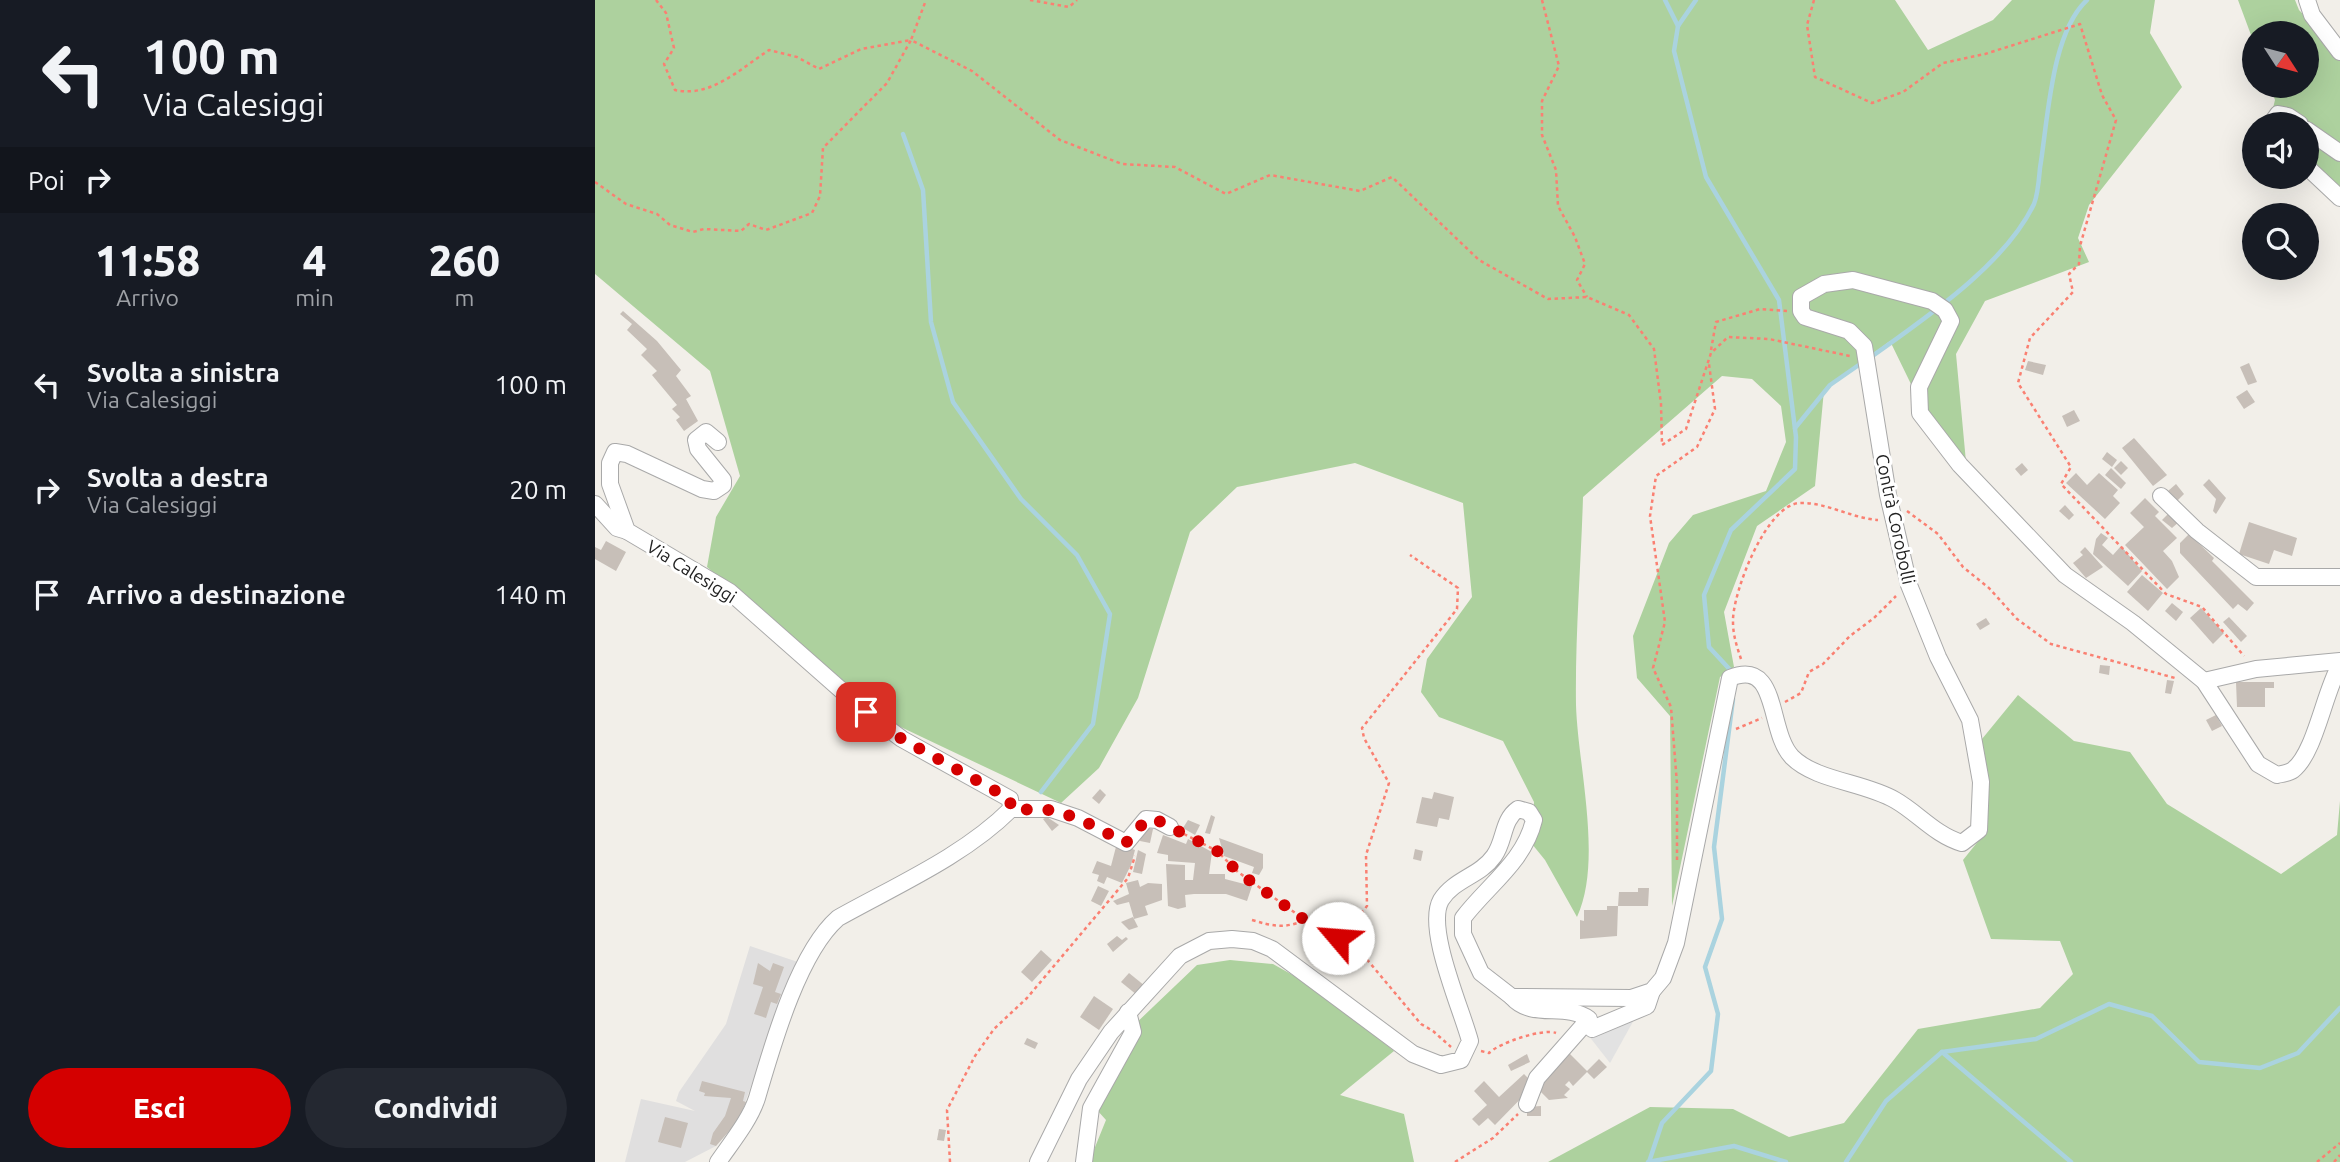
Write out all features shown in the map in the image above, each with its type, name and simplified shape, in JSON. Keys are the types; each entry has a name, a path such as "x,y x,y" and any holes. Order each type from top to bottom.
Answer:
{"street":[{"path":"2307,0 2312,15 2340,52"},
{"path":"2319,138 2340,153"},
{"path":"2319,178 2340,198"},
{"path":"1801,312 1801,297 1825,285 1853,280 1939,306 1951,321 1919,387 1920,413 1960,465 2065,575 2133,622 2204,681 2257,764 2277,775 2292,770 2315,735 2329,684 2340,663"},
{"name":"Contrà Corobolli","path":"1739,675 1756,676 1767,689 1778,731 1790,755 1807,769 1863,785 1895,800 1947,838 1962,843 1979,830 1981,782 1970,720 1938,657 1909,584 1888,495 1864,346 1849,331 1805,317 1801,312"},
{"name":"Via Calesiggi","path":"718,442 706,432 696,440 698,449 723,480 723,485 714,491 702,489 627,454 615,452 610,463 610,484 627,531 730,592 883,725 902,739 1010,799 1011,809"},
{"path":"2161,496 2197,531 2256,577 2340,577"},
{"path":"595,504 617,528 627,531"},
{"path":"2204,681 2256,669 2340,663"},
{"path":"1592,1029 1647,1006 1652,991 1663,978 1676,943 1720,735 1739,675"},
{"path":"718,1162 757,1099 774,1040 807,964 827,928 838,918 934,864 999,821 1011,809 1051,810 1078,818 1126,843 1146,820 1157,820 1170,827"},
{"path":"1038,1162 1079,1079 1128,1012 1180,956 1209,941 1253,941 1272,948 1413,1054 1441,1065 1461,1060 1469,1048 1467,1028 1441,948 1437,916 1440,901 1455,884 1481,871 1496,854 1510,815 1518,809 1529,812 1534,820 1530,835 1509,868 1463,918 1463,934 1481,973 1526,1009 1576,1012 1589,1019 1569,1038 1538,1077 1527,1104"},
{"path":"1512,997 1631,998 1652,991"},
{"path":"1084,1162 1091,1108 1133,1032 1128,1012"}],"path":[{"path":"656,0 666,13 674,48 664,64 675,90 690,93 720,84 769,50 797,57 819,69 861,49 911,40 972,71 1061,140 1122,164 1175,167 1226,194 1270,175 1360,191 1392,177 1479,260 1548,299 1587,297 1629,315 1654,349 1661,404 1662,444 1686,429 1711,353 1728,337 1769,339 1851,356"},
{"path":"595,182 626,204 657,214 670,225 693,232 704,229 741,231 749,224 766,230 812,213 820,196 823,148 887,83 911,40 926,0"},
{"path":"1030,0 1069,7 1077,0"},
{"path":"1542,0 1559,66 1542,101 1542,135 1556,170 1558,206 1575,237 1585,264 1577,280 1587,297"},
{"path":"1814,0 1807,25 1815,77 1872,103 1903,92 1943,63 1985,54 2080,24 2102,95 2116,120 2080,246 2079,264 2069,274 2073,292 2030,338 2018,383 2071,467 2061,484 2167,594 2201,607 2256,669"},
{"path":"1677,864 1677,784 1671,707 1653,668 1665,622 1650,516 1656,476 1697,446 1715,410 1709,364 1716,322 1760,309 1801,312"},
{"path":"1888,495 1938,534 1963,567 1989,588 2017,619 2051,644 2172,677 2204,681"},
{"path":"1739,675 1733,621 1739,591 1757,547 1780,510 1799,503 1837,509 1867,519 1893,517"},
{"path":"1252,920 1276,927 1291,926 1305,920 1330,929 1349,928 1367,906 1366,855 1389,783 1364,738 1362,728 1457,609 1458,588 1410,555"},
{"path":"1720,735 1756,723 1801,693 1809,672 1823,664 1850,636 1874,618 1909,584"},
{"path":"1170,827 1217,851 1238,872 1305,920 1354,944 1421,1024 1452,1048 1469,1048 1489,1053 1494,1048 1528,1035 1549,1031 1569,1038"},
{"path":"950,1162 947,1110 962,1079 994,1029 1027,998 1128,878 1140,844 1134,835"},
{"path":"1455,1162 1493,1138 1527,1104"},
{"path":"2317,1162 2340,1143"},
{"path":"2334,1162 2340,1155"}],"shaded area":[{"path":"750,946 798,962 738,1121 716,1146 685,1162 625,1162 641,1099 695,1111 676,1101 679,1092 726,1024"},
{"path":"1635,1018 1610,1063 1585,1031"}],"green space":[{"path":"595,0 1895,0 1928,50 1993,20 2012,0 2155,0 2150,33 2182,87 2089,205 2078,238 2089,262 1985,301 1956,354 1966,462 1927,417 1890,341 1824,390 1815,486 1757,526 1724,612 1734,667 1720,677 1672,906 1670,716 1637,678 1633,636 1669,543 1693,515 1766,491 1786,442 1781,406 1752,379 1722,376 1583,497 1576,705 1589,842 1585,894 1577,917 1545,860 1532,844 1534,802 1503,741 1439,717 1421,692 1427,659 1472,597 1463,503 1355,463 1237,487 1190,532 1138,698 1099,768 1061,803 886,720 707,567 716,517 740,476 710,371 595,274"},
{"path":"2238,0 2295,0 2299,10 2309,21 2246,21"},
{"path":"2319,31 2340,53 2340,191 2319,171 2319,112 2272,112 2274,98 2319,98"},
{"path":"2018,695 2074,741 2130,752 2167,804 2281,874 2337,835 2340,801 2340,1162 1548,1162 1650,1107 1733,1109 1789,1137 1844,1123 1918,1029 2040,1008 2073,974 2060,941 1991,939 1963,860 1984,834 1982,739"},
{"path":"1230,960 1273,964 1314,987 1394,1051 1340,1095 1404,1114 1414,1162 1089,1162 1106,1120 1097,1110 1131,1028 1197,965"}],"building":[{"path":"623,311 657,341 681,370 676,376 691,396 686,399 698,421 684,431 676,420 680,417 672,409 677,405 652,375 657,371 641,355 647,349 627,330 632,324 620,314"},
{"path":"2028,361 2046,365 2043,375 2025,370"},
{"path":"2249,363 2257,382 2248,385 2240,367"},
{"path":"2247,390 2255,402 2244,409 2236,397"},
{"path":"2074,410 2080,421 2067,427 2062,416"},
{"path":"2134,438 2167,475 2153,486 2122,448"},
{"path":"2107,452 2117,460 2112,467 2102,459"},
{"path":"2121,461 2128,468 2121,475 2114,468"},
{"path":"2022,463 2028,470 2021,476 2015,469"},
{"path":"2111,468 2126,483 2121,489 2105,475"},
{"path":"2076,473 2087,485 2099,473 2118,490 2113,496 2120,503 2105,519 2066,483"},
{"path":"2209,479 2226,498 2216,514 2213,511 2216,499 2203,485"},
{"path":"2176,484 2184,494 2177,501 2168,491"},
{"path":"2145,498 2159,512 2155,516 2177,538 2163,551 2172,561 2179,577 2167,589 2125,545 2144,527 2130,513"},
{"path":"2065,505 2074,515 2069,520 2059,511"},
{"path":"2172,510 2180,521 2172,528 2162,520"},
{"path":"2249,522 2297,538 2292,556 2274,550 2269,564 2239,554"},
{"path":"2101,533 2108,538 2102,545 2113,555 2121,546 2142,571 2128,586 2093,554 2096,539"},
{"path":"2189,534 2254,603 2247,611 2238,604 2233,609 2180,553 2180,543"},
{"path":"606,541 626,552 616,571 595,559 595,547 601,550"},
{"path":"2085,547 2103,567 2086,578 2073,563 2083,555 2080,552"},
{"path":"2142,575 2163,593 2148,611 2127,592"},
{"path":"2172,603 2183,612 2176,621 2165,611"},
{"path":"2201,608 2224,633 2213,644 2190,618"},
{"path":"2229,617 2247,636 2241,642 2223,622"},
{"path":"1986,618 1990,624 1980,630 1976,624"},
{"path":"2100,665 2110,666 2109,675 2099,673"},
{"path":"2167,680 2174,681 2171,694 2165,693"},
{"path":"2236,682 2274,682 2274,688 2265,688 2265,707 2237,707"},
{"path":"2216,715 2222,726 2212,731 2206,720"},
{"path":"1100,789 1106,795 1099,804 1092,798"},
{"path":"1434,792 1454,797 1449,820 1439,818 1437,827 1416,823 1422,797 1432,799"},
{"path":"1211,815 1215,817 1210,834 1205,833"},
{"path":"1047,817 1059,825 1052,831 1043,819"},
{"path":"1188,820 1200,825 1195,835 1183,828"},
{"path":"1143,827 1153,829 1150,843 1140,841"},
{"path":"1163,835 1186,844 1188,839 1212,852 1209,874 1225,874 1225,879 1252,886 1247,901 1226,894 1194,894 1185,895 1186,907 1178,909 1168,906 1166,864 1185,865 1185,880 1193,880 1195,863 1168,861 1168,855 1157,853"},
{"path":"1219,838 1263,854 1263,868 1259,875 1252,873 1254,867 1224,856"},
{"path":"1117,843 1135,850 1131,865 1122,883 1107,877 1104,884 1097,881 1099,875 1092,873 1097,861 1111,866"},
{"path":"1415,849 1423,851 1421,861 1413,859"},
{"path":"1138,850 1146,854 1142,874 1133,872"},
{"path":"1138,880 1140,887 1148,883 1162,884 1162,900 1145,906 1148,915 1134,919 1129,902 1117,905 1113,901 1129,894 1126,883"},
{"path":"1098,886 1109,891 1101,906 1091,901"},
{"path":"1638,888 1649,888 1648,906 1618,906 1619,892 1638,892"},
{"path":"1607,906 1618,906 1617,936 1580,939 1580,920 1584,921 1584,910 1607,910"},
{"path":"1133,917 1138,927 1129,930 1121,922"},
{"path":"1360,933 1366,942 1360,947 1353,939"},
{"path":"1117,936 1122,940 1126,937 1128,939 1113,952 1107,944"},
{"path":"1041,950 1052,960 1032,982 1021,972"},
{"path":"758,963 770,971 773,963 784,967 775,992 781,994 777,1004 771,1002 766,1018 754,1014 763,987 753,984"},
{"path":"1129,973 1145,986 1137,995 1121,982"},
{"path":"1094,996 1113,1009 1099,1030 1080,1017"},
{"path":"1027,1038 1038,1043 1035,1049 1024,1044"},
{"path":"1569,1053 1587,1071 1599,1059 1607,1067 1594,1079 1587,1072 1573,1086 1569,1081 1565,1085 1570,1089 1564,1095 1568,1098 1549,1100 1535,1086"},
{"path":"1527,1054 1530,1062 1511,1071 1508,1065"},
{"path":"1524,1074 1531,1081 1531,1088 1495,1125 1488,1118 1479,1126 1472,1119 1487,1105 1474,1091 1484,1081 1499,1097"},
{"path":"702,1081 745,1092 743,1101 746,1102 738,1121 716,1146 710,1144 713,1133 725,1116 731,1098 704,1096 705,1093 699,1091"},
{"path":"1541,1106 1541,1116 1527,1116 1527,1107"},
{"path":"665,1117 688,1123 681,1148 658,1142"},
{"path":"939,1129 946,1130 944,1141 937,1140"}],"waterway":[{"path":"1665,0 1678,26"},
{"path":"1696,0 1678,26 1674,51 1706,177 1779,300 1796,437 1795,469 1731,530 1704,595 1709,647 1734,674"},
{"path":"1871,357 1961,289 1984,269 2021,227 2036,196 2058,55 2075,15 2087,0"},
{"path":"903,134 923,190 931,322 953,402 1021,499 1077,555 1110,614 1093,724 1041,792"},
{"path":"1795,428 1830,385 1863,362"},
{"path":"1649,1162 1662,1123 1711,1071 1718,1014 1705,967 1722,919 1714,847 1733,699"},
{"path":"1846,1162 1886,1101 1942,1052 2036,1039 2109,1004 2152,1016 2199,1062 2260,1068 2298,1053 2340,1008"},
{"path":"1942,1052 2071,1162"},
{"path":"1648,1162 1734,1146 1786,1162"}],"route":[{"path":"866,712 902,739 1010,799 1011,809 1051,810 1078,818 1126,843 1146,820 1157,820 1217,851 1238,872 1305,920 1338,938"}]}
